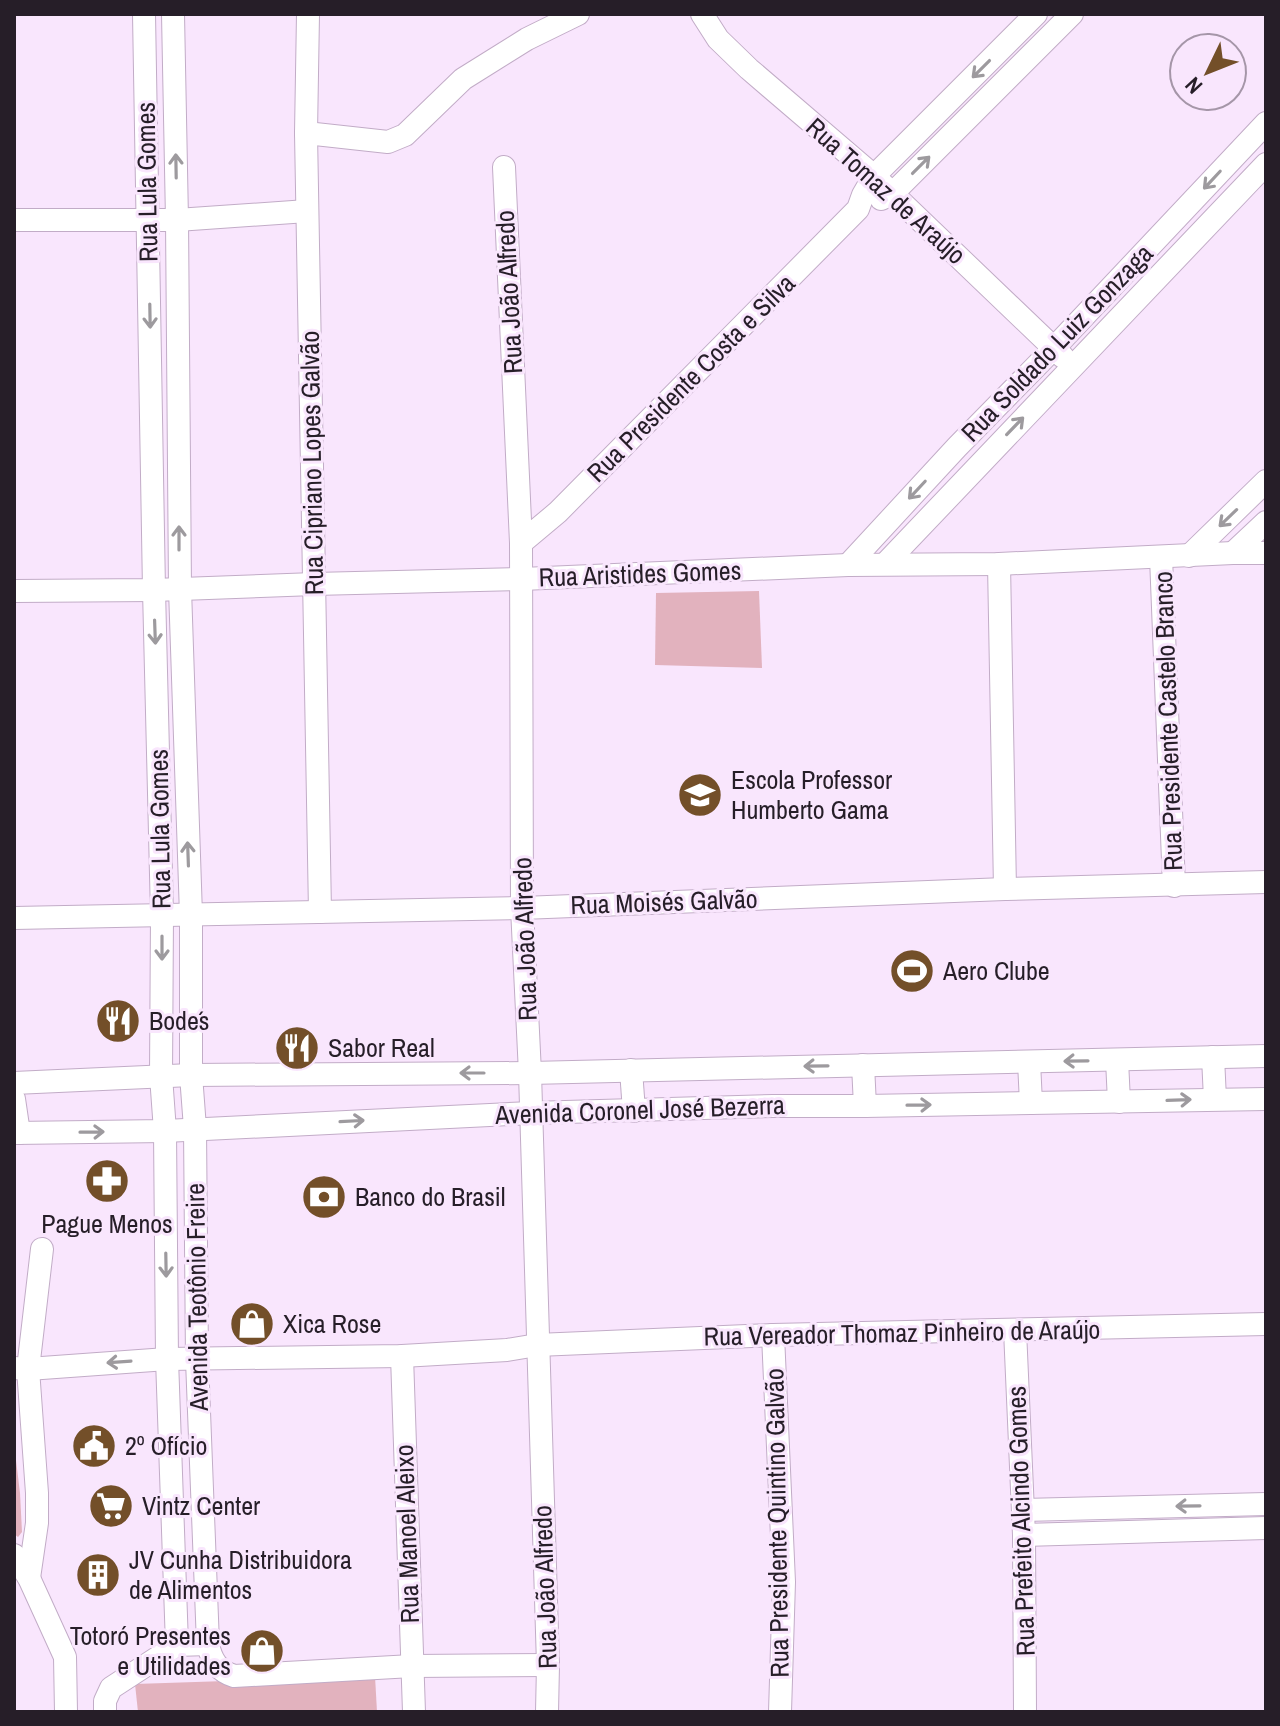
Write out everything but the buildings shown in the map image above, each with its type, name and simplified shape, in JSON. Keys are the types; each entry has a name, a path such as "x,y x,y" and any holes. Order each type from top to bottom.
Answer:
{"street":[{"name":"Rua Lula Gomes","path":"144,14 162,915 161,1076 165,1131 167,1359 177,1645"},
{"name":"Rua Lula Gomes","path":"173,14 180,589 191,915 191,1075 195,1128"},
{"path":"306,133 388,142 398,139 463,79 527,39 578,14"},
{"name":"Rua Tomaz de Araújo","path":"702,14 718,39 749,69 874,176 1072,366"},
{"name":"Rua Presidente Costa e Silva","path":"521,543 558,512 858,209 874,176 1036,14"},
{"name":"Rua Presidente Costa e Silva","path":"858,209 892,194 1072,14"},
{"name":"Rua Cipriano Lopes Galvão","path":"311,15 306,133 320,912"},
{"path":"1009,40 1029,59"},
{"path":"145,62 174,61"},
{"name":"Rua Soldado Luiz Gonzaga","path":"848,565 1266,123"},
{"path":"1244,147 1265,166"},
{"name":"Rua Soldado Luiz Gonzaga","path":"885,564 1265,166"},
{"name":"Rua João Alfredo","path":"504,167 521,543 522,908 530,1073 547,1712"},
{"path":"14,220 177,220 307,211"},
{"path":"1182,212 1204,231"},
{"path":"151,390 178,390"},
{"path":"957,447 978,466"},
{"path":"1189,556 1266,481"},
{"path":"1233,553 1266,522"},
{"name":"Rua Aristides Gomes","path":"14,591 522,579 848,565 999,564 1266,553"},
{"name":"Rua Presidente Castelo Branco","path":"1161,557 1174,886"},
{"path":"999,564 1005,889"},
{"name":"Rua Moisés Galvão","path":"14,918 522,908 1266,882"},
{"name":"Avenida Coronel José Bezerra","path":"14,1083 191,1075 530,1073 1266,1056"},
{"path":"1213,1057 1215,1099"},
{"path":"1117,1060 1119,1102"},
{"path":"1029,1062 1031,1103"},
{"path":"863,1065 865,1106"},
{"path":"769,1067 773,1106"},
{"path":"728,1068 731,1107"},
{"path":"631,1070 634,1111"},
{"path":"14,1099 16,1133"},
{"name":"Avenida Coronel José Bezerra","path":"16,1133 165,1131 531,1113 731,1107 1266,1099"},
{"name":"Avenida Teotônio Freire","path":"195,1128 197,1360 208,1644"},
{"path":"29,1578 37,1523 37,1493 21,1368 42,1249"},
{"name":"Rua Vereador Thomaz Pinheiro de Araújo","path":"21,1368 167,1359 402,1356 507,1350 537,1345 773,1335 1266,1324"},
{"name":"Rua Prefeito Alcindo Gomes","path":"1015,1330 1024,1535 1025,1712"},
{"name":"Rua Presidente Quintino Galvão","path":"773,1335 784,1582 780,1712"},
{"name":"Rua Manoel Aleixo","path":"402,1356 414,1712"},
{"path":"171,1476 201,1475"},
{"path":"1023,1510 1266,1504"},
{"path":"1024,1535 1266,1528"},
{"path":"14,1555 29,1578 65,1657 66,1712"},
{"path":"105,1712 105,1701 111,1688 177,1645 208,1644 211,1658 218,1667 234,1676 412,1666 548,1665"}],"shaded area":[{"path":"759,591 762,668 655,665 656,593"},
{"path":"14,1444 22,1532 18,1537 14,1534"},
{"path":"375,1676 377,1712 138,1712 135,1684"}],"place":[{"name":"Escola Professor Humberto Gama","path":"700,795"},
{"name":"Aero Clube","path":"912,971"},
{"name":"Bode´s","path":"118,1021"},
{"name":"Sabor Real","path":"297,1048"},
{"name":"Pague Menos","path":"107,1181"},
{"name":"Banco do Brasil","path":"324,1197"},
{"name":"Xica Rose","path":"252,1324"},
{"name":"2º Ofício","path":"94,1446"},
{"name":"Vintz Center","path":"111,1506"},
{"name":"JV Cunha Distribuidora de Alimentos","path":"98,1575"},
{"name":"Totoró Presentes e Utilidades","path":"262,1651"}]}
